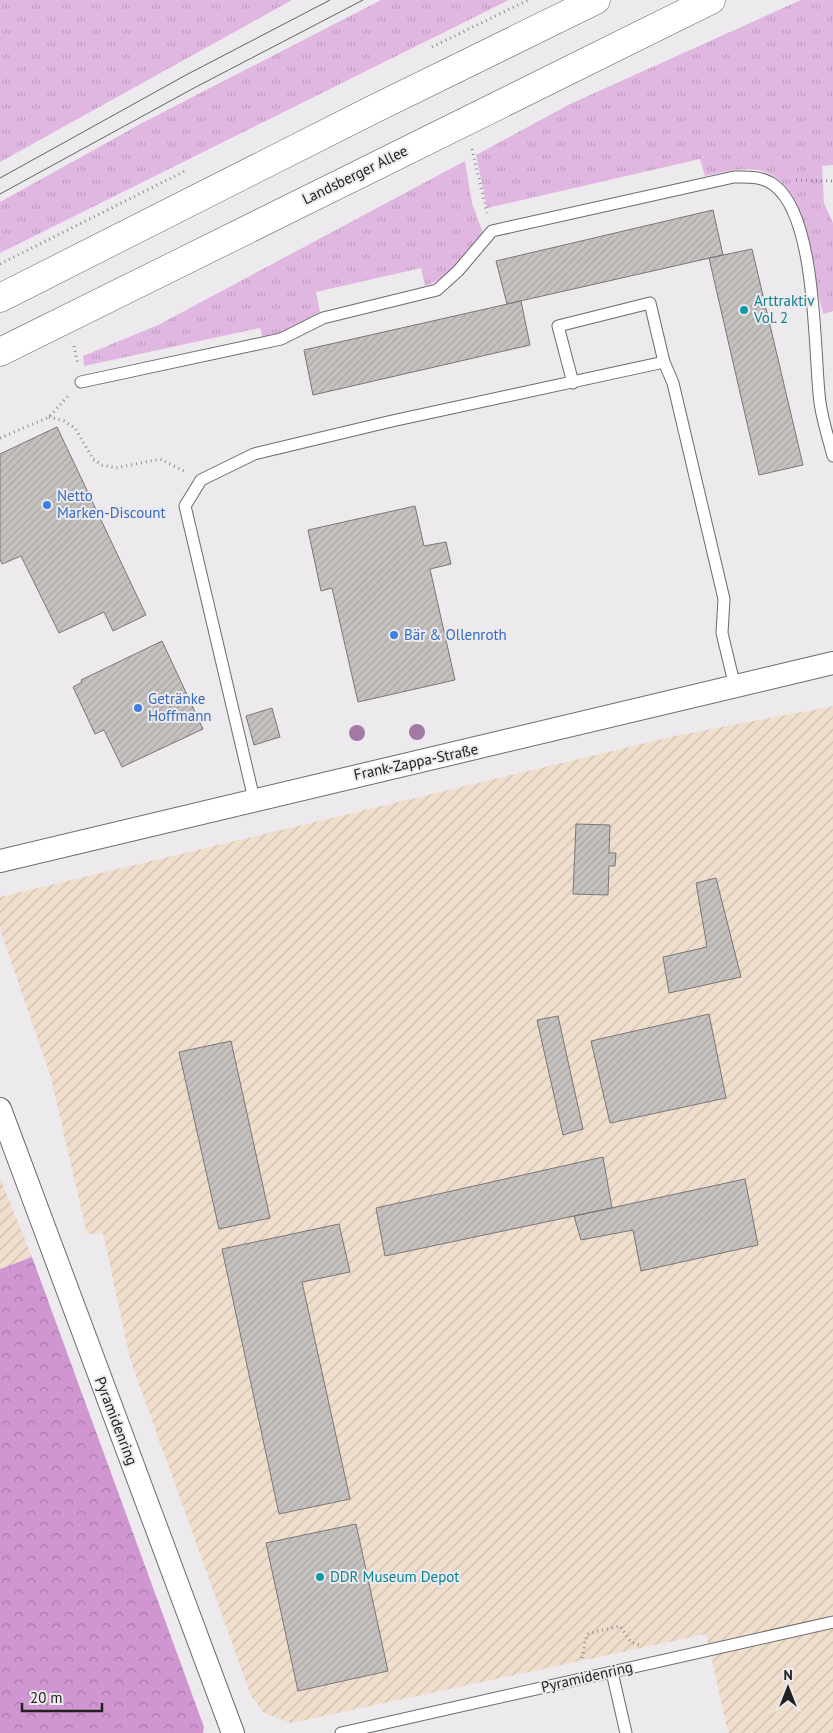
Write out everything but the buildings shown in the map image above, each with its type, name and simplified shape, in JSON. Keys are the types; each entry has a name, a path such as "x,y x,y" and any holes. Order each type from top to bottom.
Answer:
{"main road":[{"path":"0,298 370,111 596,0"},
{"name":"Landsberger Allee","path":"0,352 711,0"}],"street":[{"name":"Frank-Zappa-Straße","path":"0,861 254,799 485,748 833,664"},
{"name":"Pyramidenring","path":"0,1109 233,1733"}],"lane":[{"path":"82,382 281,339 323,318 437,290 458,271 492,231 734,177 762,178 775,186 787,198 796,214 814,293 819,396 833,456"},
{"path":"572,383 558,326 650,303 664,362 673,383 724,599 722,633 735,687"},
{"path":"254,799 185,506 201,480 254,454 392,421 664,362"},
{"name":"Pyramidenring","path":"341,1733 833,1622"},
{"path":"612,1672 626,1733"}],"path":[{"path":"473,156 482,192"},
{"path":"819,182 833,181"},
{"path":"0,438 49,417 82,382"},
{"path":"49,417 64,421 75,428 93,459 102,464 116,468 160,459 201,480"},
{"path":"580,1665 587,1634 620,1626 631,1642 639,1646"}],"shaded area":[{"path":"833,706 833,1733 728,1733 706,1634 291,1723 264,1713 251,1696 130,1359 103,1233 87,1234 51,1078 0,929 0,897 675,736"},
{"path":"0,1178 32,1257 0,1269"}],"green space":[{"path":"0,0 292,0 0,162"},
{"path":"381,0 509,0 0,253 0,202 144,122"},
{"path":"801,0 833,0 833,165 822,166 824,203 833,223 833,311 823,314 796,202 787,188 768,173 745,169 705,176 700,159 487,208 476,155 570,104"},
{"path":"465,161 472,203 483,233 457,263 435,282 425,286 421,268 316,292 320,312 293,327 263,339 260,328 84,366 83,356 158,325"},
{"path":"32,1257 204,1727 203,1733 0,1733 0,1269"}],"tram line":[{"path":"0,178 186,75 330,0"},
{"path":"0,194 194,88 363,0"}],"place":[{"name":"Arttraktiv Vol. 2","path":"744,310"},
{"name":"Netto Marken-Discount","path":"47,505"},
{"name":"Bär & Ollenroth","path":"394,635"},
{"name":"Getränke Hoffmann","path":"138,708"},
{"name":"DDR Museum Depot","path":"320,1577"}]}
